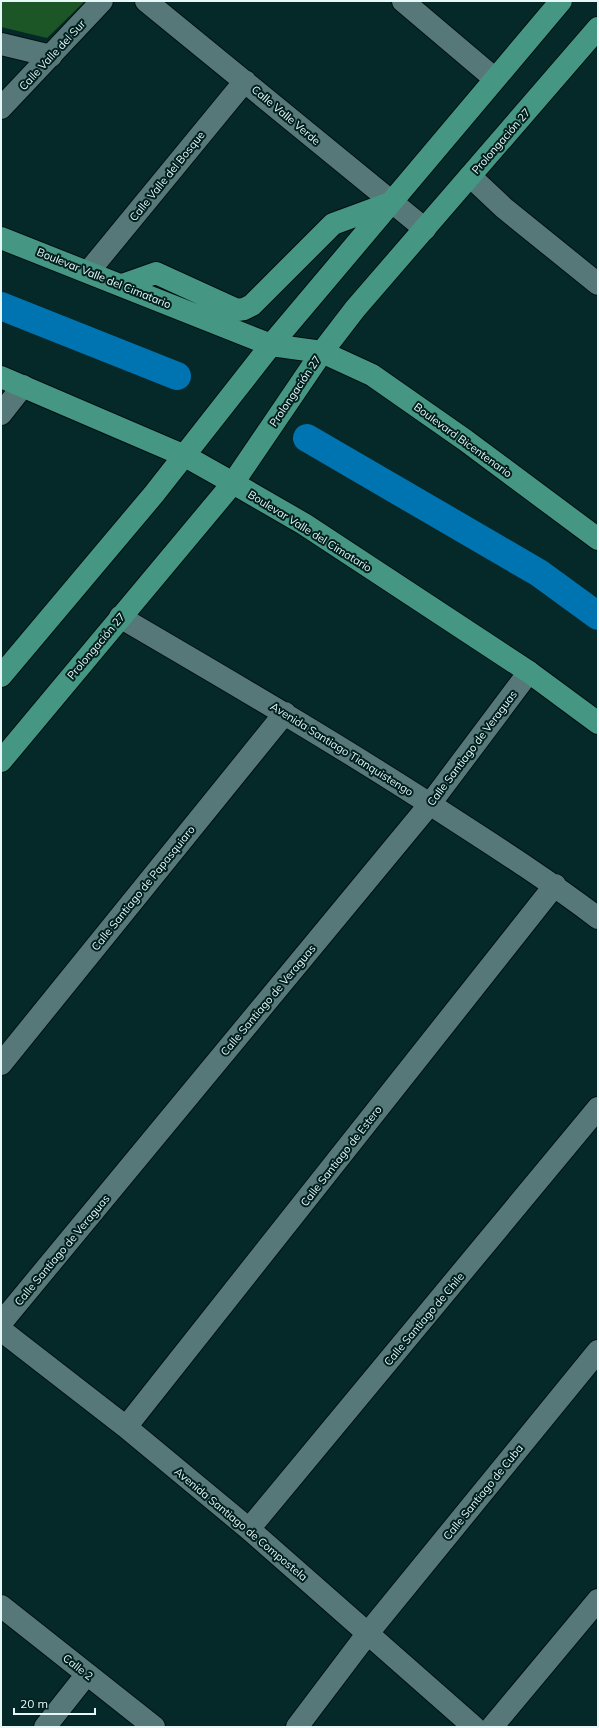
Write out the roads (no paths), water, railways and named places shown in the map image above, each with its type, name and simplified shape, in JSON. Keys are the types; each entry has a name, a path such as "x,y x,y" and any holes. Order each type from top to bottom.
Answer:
{"main road":[{"path":"1,676 185,456 271,345 561,1"},
{"name":"Prolongación 27","path":"1,761 233,483 322,352 355,309 598,28"},
{"path":"122,285 156,273 236,310 244,309 252,305 332,224 391,202"},
{"name":"Boulevar Valle del Cimatario","path":"1,238 89,271 271,345 322,352"},
{"name":"Boulevard Bicentenario","path":"322,352 372,375 466,440 598,539"},
{"name":"Boulevar Valle del Cimatario","path":"1,377 185,456 304,524 529,672 598,723"}],"street":[{"name":"Calle Valle del Sur","path":"1,108 102,1"},
{"name":"Calle Valle Verde","path":"146,1 425,229"},
{"path":"403,1 495,79"},
{"path":"1,44 51,56"},
{"name":"Calle Valle del Bosque","path":"89,271 245,81"},
{"path":"470,176 504,208 598,284"},
{"path":"1,414 23,386"},
{"name":"Avenida Santiago Tianquistengo","path":"120,617 285,713 430,804 555,885 598,918"},
{"name":"Calle Santiago de Veraguas","path":"1,1323 430,804 529,672"},
{"name":"Calle Santiago de Papasquiaro","path":"1,1064 285,713"},
{"name":"Calle Santiago de Estero","path":"126,1427 555,885"},
{"name":"Calle Santiago de Chile","path":"249,1529 598,1108"},
{"name":"Avenida Santiago de Compostela","path":"1,1330 126,1427 249,1529 474,1727"},
{"name":"Calle Santiago de Cuba","path":"297,1727 368,1633 598,1351"},
{"path":"492,1727 598,1600"},
{"name":"Calle 2","path":"1,1606 154,1727"},
{"path":"45,1727 87,1674"}],"waterway":[{"path":"1,306 177,376"},
{"path":"307,438 539,573 598,616"}]}
